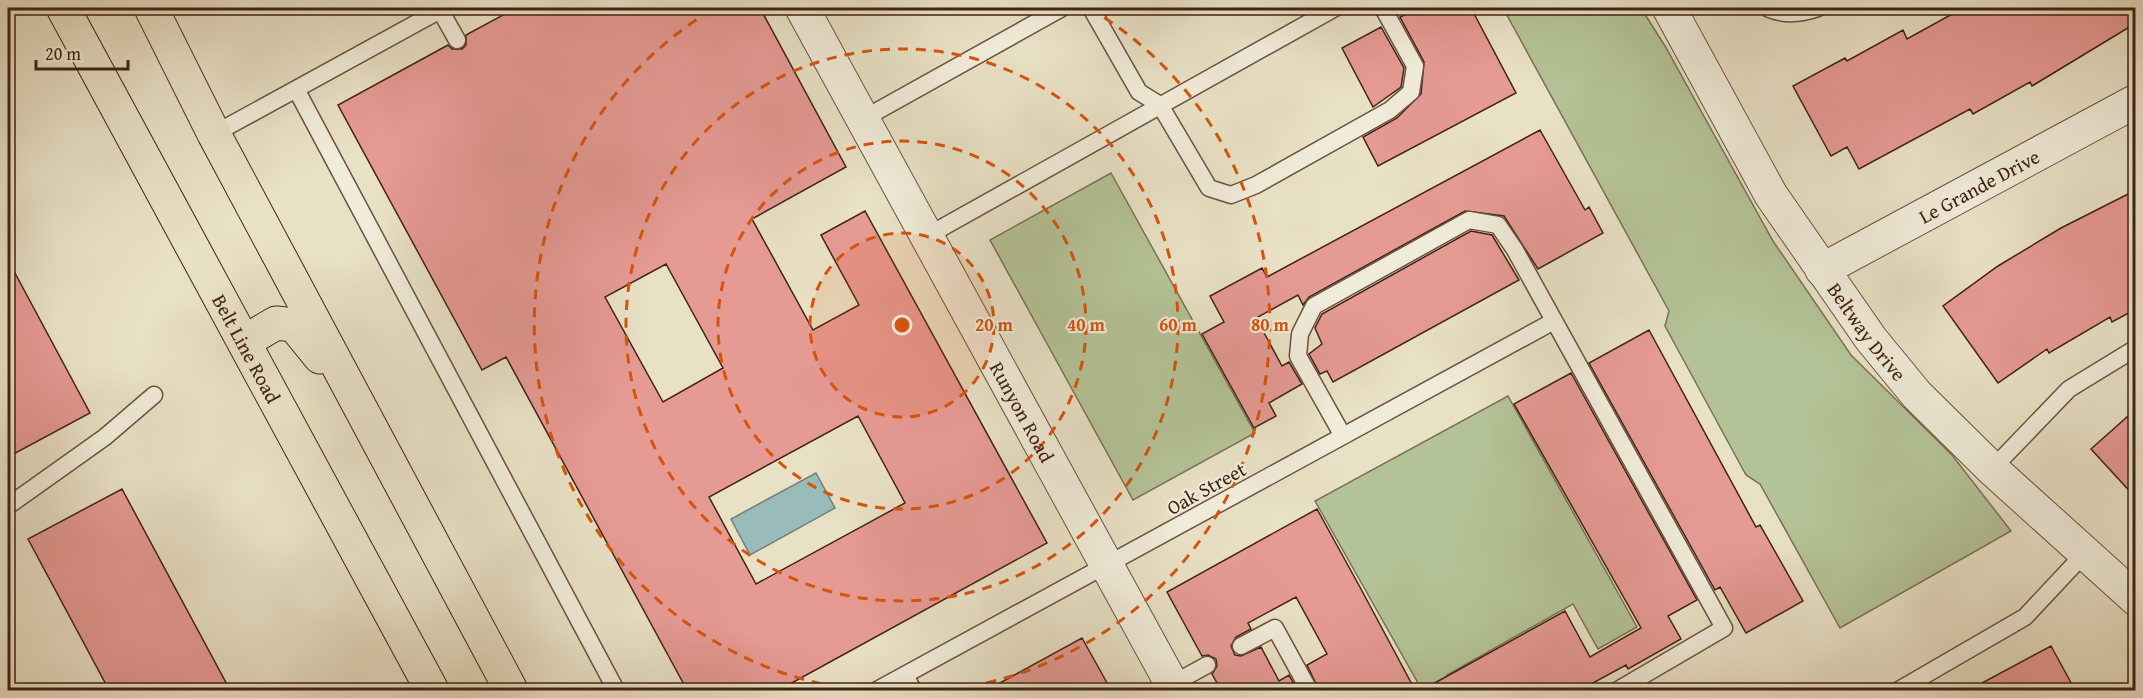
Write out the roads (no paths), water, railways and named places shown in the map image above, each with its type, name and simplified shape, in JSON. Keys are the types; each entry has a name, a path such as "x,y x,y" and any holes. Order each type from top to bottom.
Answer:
{"main road":[{"name":"Belt Line Road","path":"63,8 432,690"},
{"path":"151,8 214,134 511,690"},
{"path":"244,342 276,323 294,325 357,402"}],"street":[{"name":"Runyon Road","path":"802,8 1107,567 1169,689"},
{"name":"Beltway Drive","path":"1669,8 1771,195 1871,339 1917,395 1992,469 2136,599"},
{"name":"Le Grande Drive","path":"1822,270 2136,101"}],"lane":[{"path":"214,134 441,8 457,40"},
{"path":"863,119 1062,8"},
{"path":"1091,8 1139,92 1160,105 1209,188 1231,195 1256,185 1390,110 1411,92 1415,66 1383,8"},
{"path":"927,236 1335,8"},
{"path":"1767,8 1776,12 1802,14 1818,8"},
{"path":"296,89 616,690"},
{"path":"1343,436 1298,356 1300,334 1314,306 1469,220 1498,225 1554,321 1724,628 1618,690"},
{"name":"Oak Street","path":"877,690 1107,567 1554,321"},
{"path":"1992,469 2069,389 2136,348"},
{"path":"8,506 105,437 154,395"},
{"path":"1899,690 2025,617 2084,554"},
{"path":"1241,646 1275,628 1309,690"},
{"path":"1169,689 1207,665"},
{"path":"905,675 913,690"}],"water":[{"path":"816,473 835,508 750,555 731,519"}]}
